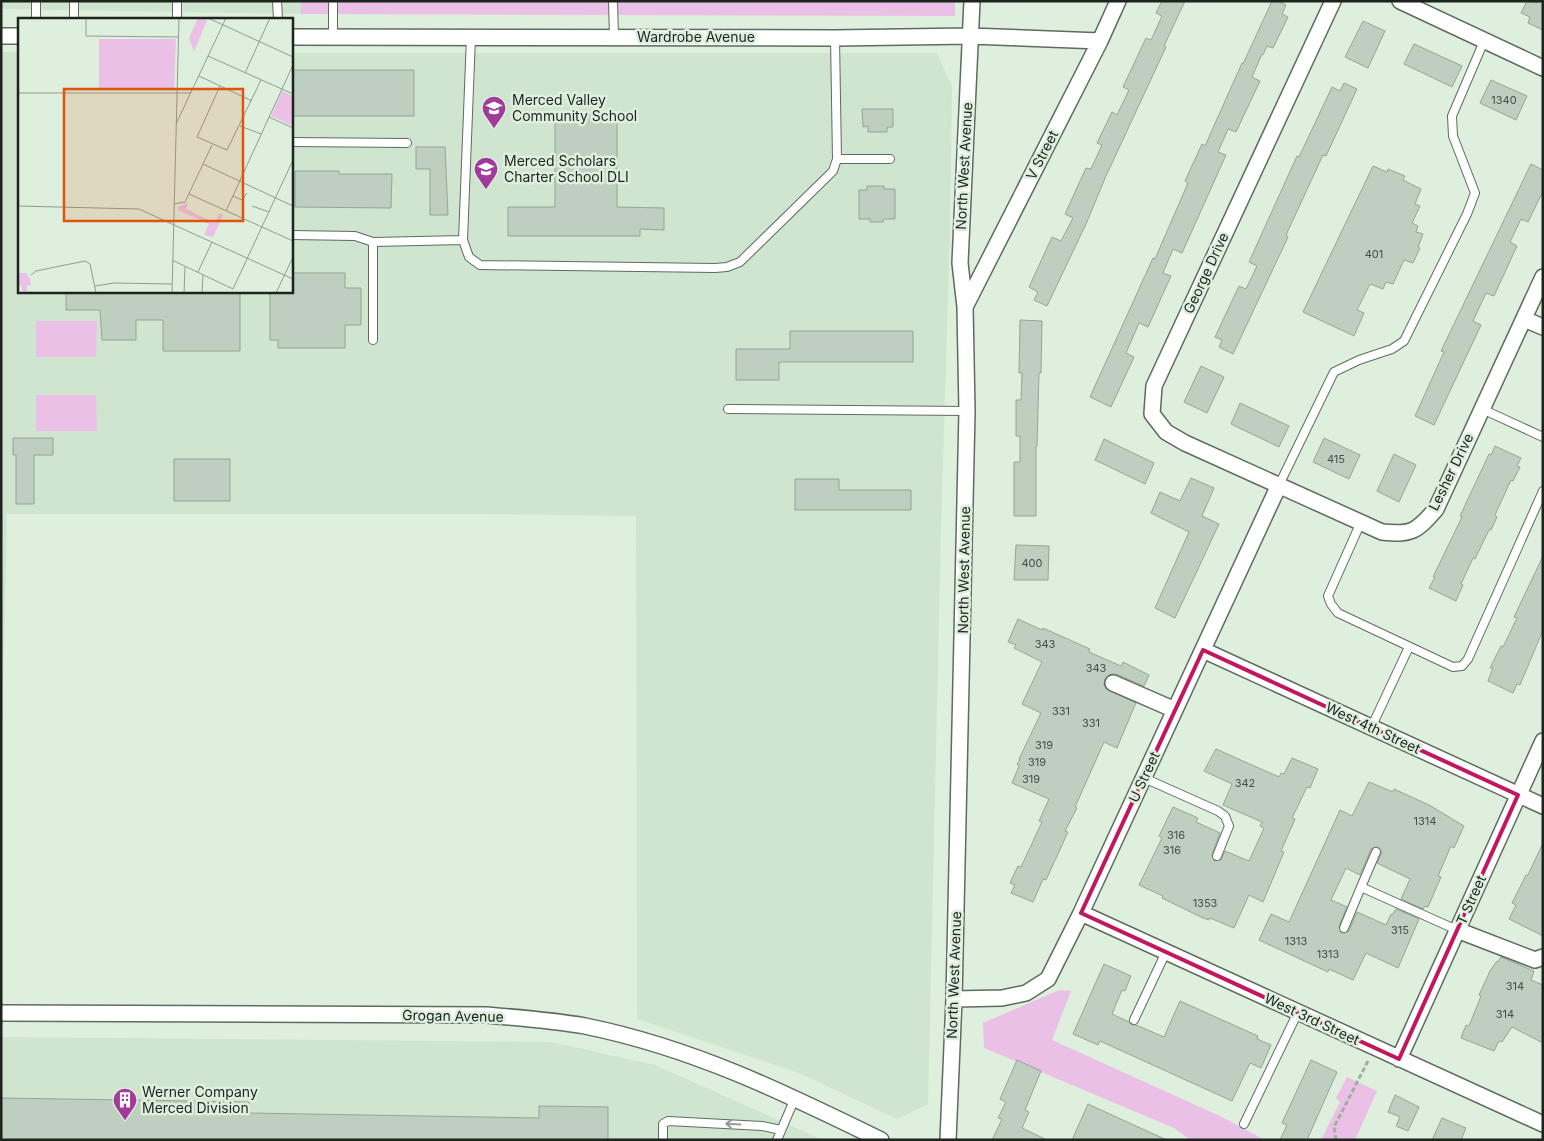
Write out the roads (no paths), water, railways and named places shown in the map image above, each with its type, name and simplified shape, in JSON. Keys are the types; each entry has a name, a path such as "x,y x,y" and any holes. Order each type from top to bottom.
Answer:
{"street":[{"name":"North West Avenue","path":"948,1140 954,999 967,411 965,307 960,263 972,1"},
{"name":"V Street","path":"965,307 1118,1"},
{"name":"George Drive","path":"1279,485 1166,432 1152,414 1154,386 1333,1"},
{"path":"1400,1 1543,68"},
{"path":"1,36 18,36"},
{"name":"Wardrobe Avenue","path":"292,37 835,38 970,36 1100,40"},
{"name":"Lesher Drive","path":"1279,485 1382,532 1404,534 1422,525 1436,509 1543,277"},
{"path":"1524,319 1543,327"},
{"name":"U Street","path":"954,999 1002,998 1026,993 1048,979 1176,710 1279,485"},
{"name":"West 4th Street","path":"1203,650 1543,806"},
{"path":"1113,683 1176,710"},
{"name":"T Street","path":"1399,1059 1543,741"},
{"name":"West 3rd Street","path":"1081,913 1543,1124"},
{"path":"1458,930 1535,960 1543,957"},
{"name":"Grogan Avenue","path":"1,1013 486,1015 546,1020 584,1026 667,1047 732,1070 881,1140"}],"lane":[{"path":"36,1 36,18"},
{"path":"74,1 74,18"},
{"path":"176,18 177,1"},
{"path":"277,1 278,18"},
{"path":"333,1 333,37"},
{"path":"614,1 614,37"},
{"path":"471,37 463,240 469,257 480,265 727,267 740,262 833,171 837,159 835,38"},
{"path":"1279,485 1334,372 1359,360 1392,349 1404,341 1466,214 1475,193 1454,136 1452,116 1484,40"},
{"path":"292,142 407,143"},
{"path":"837,159 890,159"},
{"path":"292,235 355,236 373,242 463,240"},
{"path":"373,242 373,340"},
{"path":"728,409 967,411"},
{"path":"1482,409 1543,437"},
{"path":"1361,522 1328,596 1331,604 1338,614 1453,668 1462,666 1468,658 1543,491"},
{"path":"1371,728 1409,647"},
{"path":"1144,778 1218,811 1225,816 1229,826 1217,856"},
{"path":"1344,928 1376,852"},
{"path":"1361,887 1458,930"},
{"path":"1134,1020 1166,952"},
{"path":"1244,1124 1298,1012"},
{"path":"777,1140 795,1098"},
{"path":"663,1140 664,1124 668,1121 762,1126 781,1130"}],"place":[{"name":"Merced Valley Community School","path":"494,129"},
{"name":"Merced Scholars Charter School DLI","path":"486,190"},
{"name":"Werner Company Merced Division","path":"125,1121"}]}
